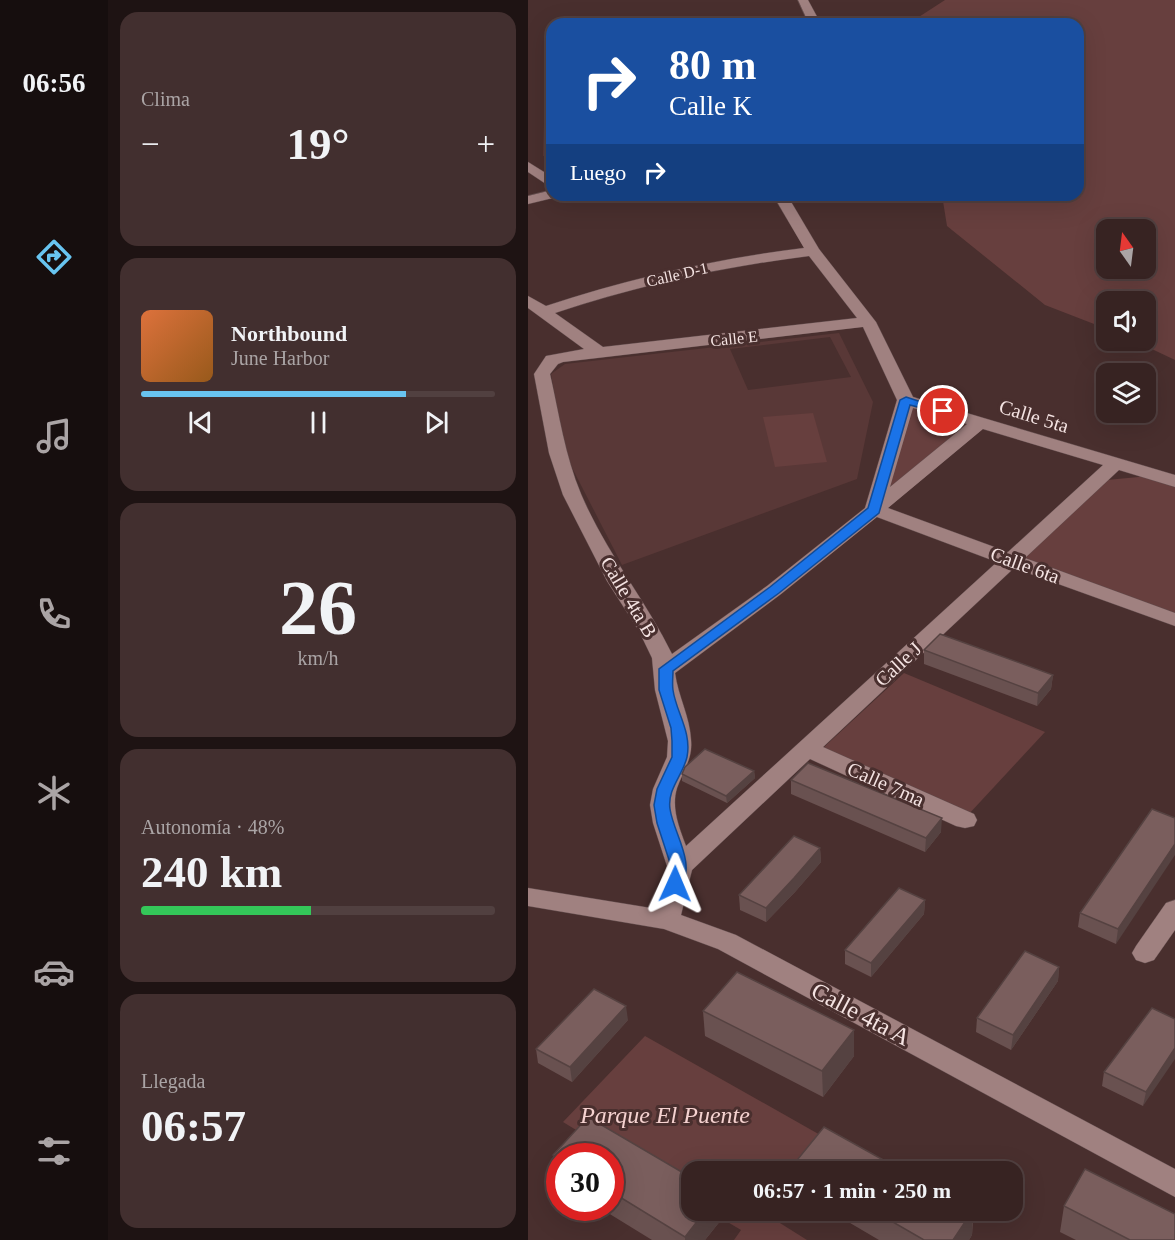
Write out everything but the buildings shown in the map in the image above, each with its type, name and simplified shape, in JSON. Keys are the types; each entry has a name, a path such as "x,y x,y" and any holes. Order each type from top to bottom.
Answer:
{"street":[{"path":"803,0 812,18"},
{"path":"528,166 546,180"},
{"path":"528,200 546,196"},
{"path":"784,201 813,251 868,322 906,400 874,510"},
{"name":"Calle D-1","path":"544,312 674,273 724,263 813,251"},
{"path":"528,301 600,353"},
{"name":"Calle E","path":"600,353 868,322"},
{"name":"Calle 4ta B","path":"600,353 552,360 542,374 558,453 572,495 617,581 659,647 666,669 666,690 680,741 679,757 664,789 662,805 665,823 680,866"},
{"name":"Calle 5ta","path":"906,400 1175,481"},
{"path":"666,669 774,590 981,421"},
{"name":"Calle J","path":"680,866 1116,463"},
{"name":"Calle 6ta","path":"874,510 1175,620"},
{"name":"Calle 7ma","path":"807,749 965,820"},
{"path":"667,920 680,866"},
{"name":"Calle 4ta A","path":"528,897 667,920 727,942 1175,1184"},
{"path":"1145,953 1175,910"}],"shaded area":[{"path":"545,89 546,156 543,156"},
{"path":"839,333 873,402 857,479 622,565 565,454 551,374 565,364","holes":["830,337 851,377 748,390 730,349"]}],"green space":[{"path":"945,0 1175,0 1175,360 1156,351 1156,291 1096,291 1096,325 1045,305 947,226 943,201 1084,201 1084,18 917,18"},
{"path":"906,400 981,421 874,510"},
{"path":"813,413 827,462 775,467 763,417"},
{"path":"1149,476 1175,484 1175,614 1024,558 1107,480"},
{"path":"904,673 1045,732 968,815 823,748"},
{"name":"Parque El Puente","path":"645,1036 822,1136 801,1161 681,1161 681,1194 624,1159 624,1143 597,1143 563,1122"},
{"path":"726,1221 777,1221 807,1240 734,1240 741,1230"}],"route":[{"path":"675,884 680,866 665,823 662,805 664,789 679,757 680,741 666,690 664,676 666,669 774,590 874,510 906,400 943,411"}]}
